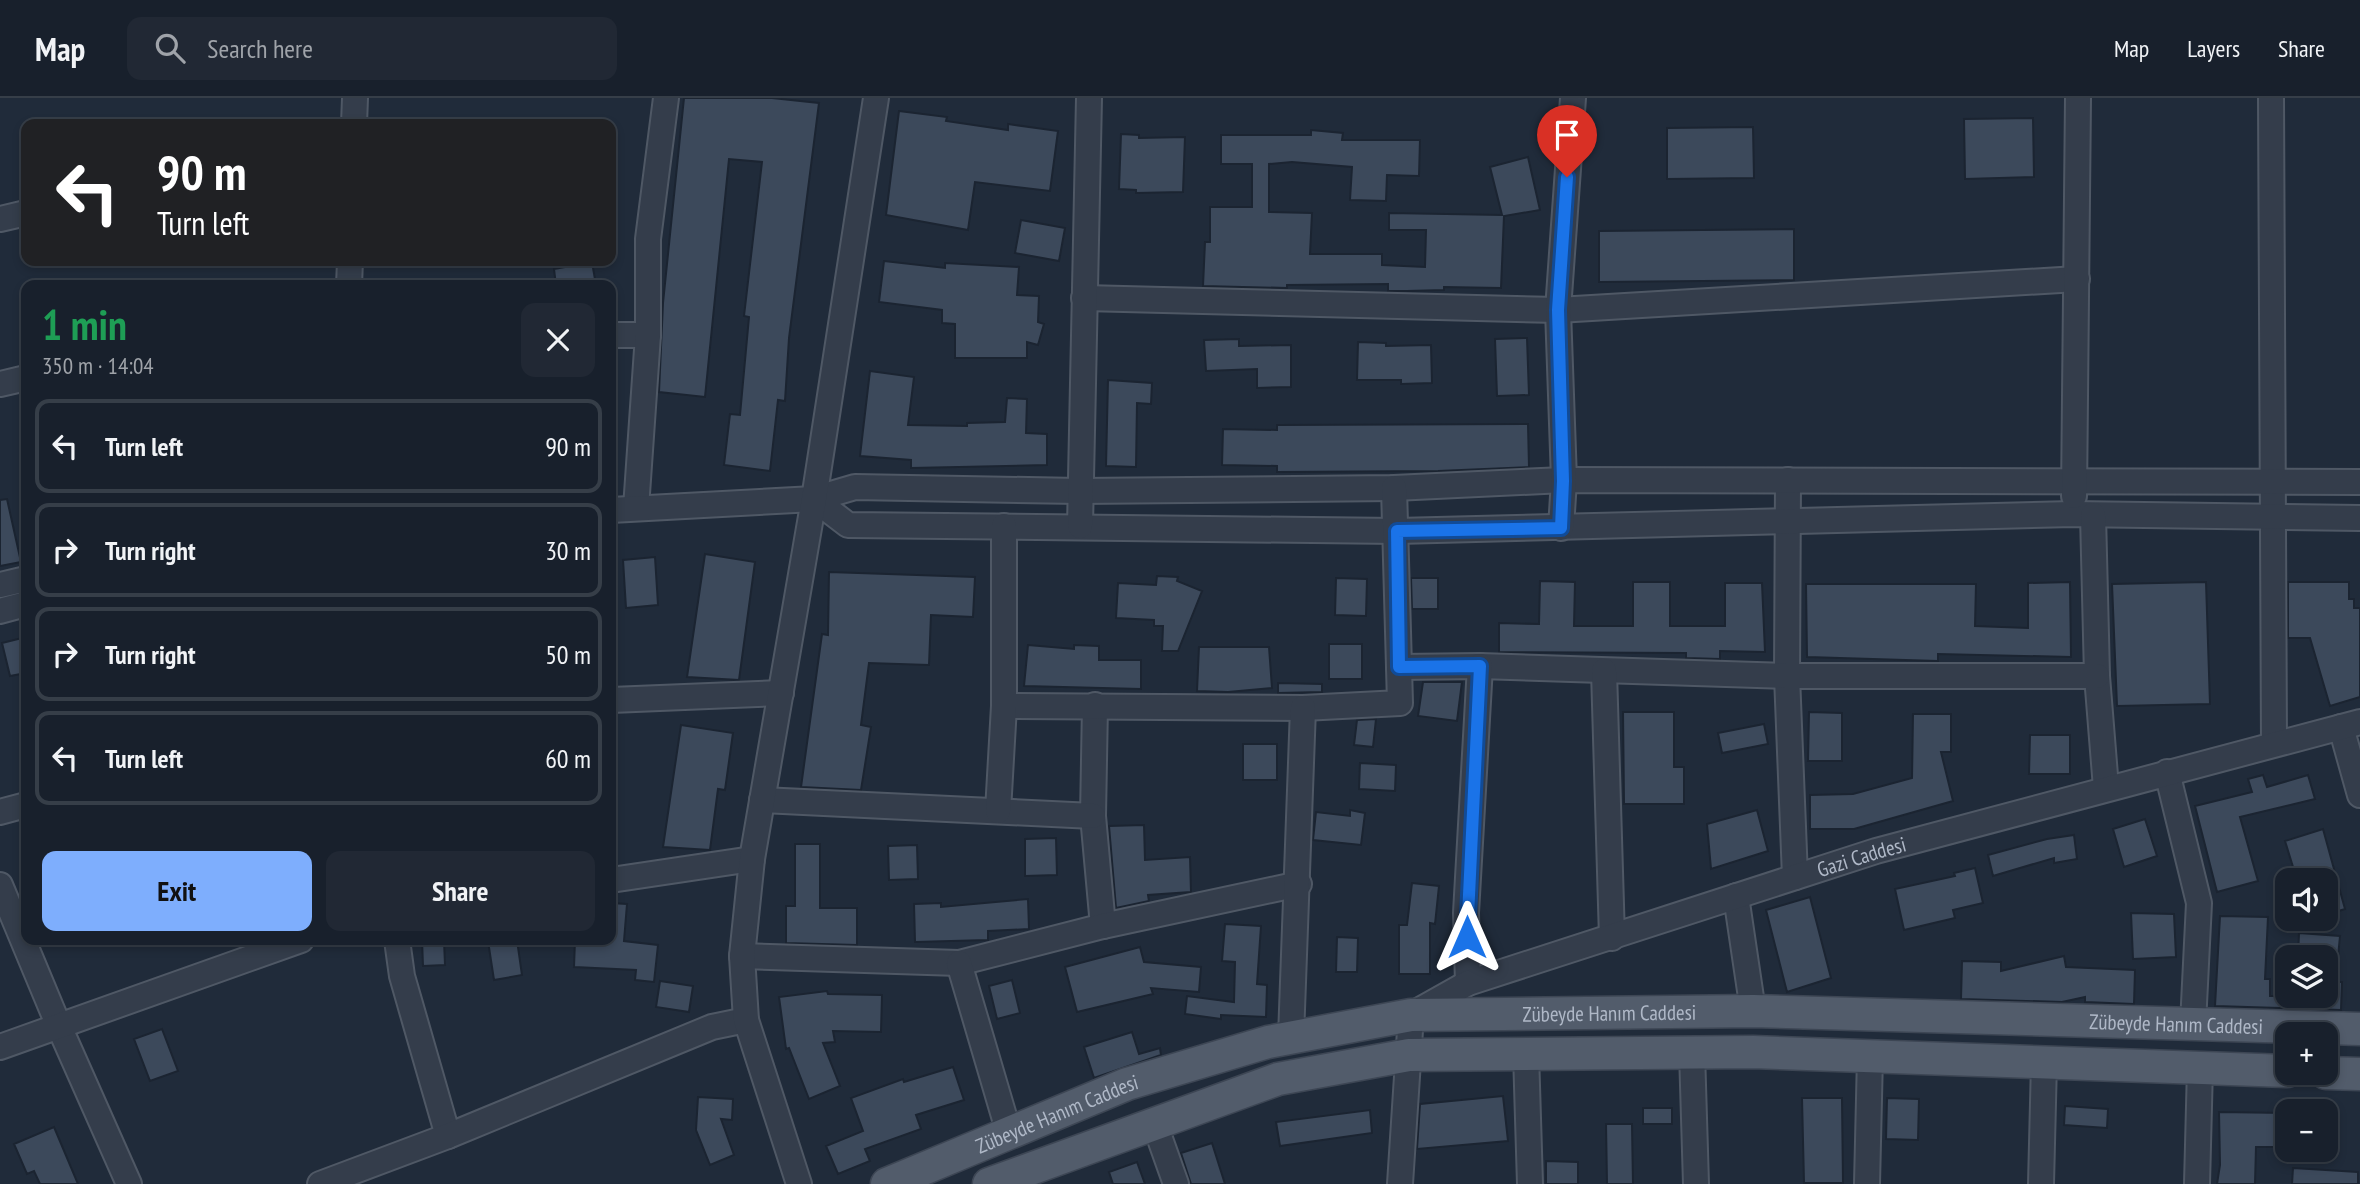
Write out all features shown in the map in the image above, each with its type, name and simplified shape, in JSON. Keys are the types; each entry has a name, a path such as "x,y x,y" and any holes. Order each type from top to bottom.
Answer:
{"main road":[{"name":"Zübeyde Hanım Caddesi","path":"887,1184 1127,1084 1291,1037 1411,1015 1753,1011 2360,1029"},
{"path":"999,1182 1154,1122 1278,1079 1409,1055 1692,1052 2275,1070"},
{"path":"2338,1073 2360,1074"}],"street":[{"path":"354,119 355,98"},
{"path":"636,509 648,335 648,239 666,98"},
{"path":"799,1184 746,1020 742,956 752,859 814,499 876,98"},
{"path":"1080,526 1089,98"},
{"path":"1561,528 1563,481 1558,310 1573,98"},
{"path":"2078,98 2075,480 2083,514 2106,788"},
{"path":"2271,98 2274,744"},
{"path":"0,219 21,214"},
{"path":"1084,298 1558,310 2077,279"},
{"path":"616,335 648,335"},
{"path":"0,384 21,379"},
{"path":"616,510 814,499 855,487 1079,491 1394,488 1563,481 2360,482"},
{"path":"1788,481 1787,676 1795,877"},
{"path":"1004,706 1303,708 1400,703 1394,488"},
{"path":"814,499 848,525 1397,531 2083,514 2360,518"},
{"path":"998,811 1004,706 1004,526"},
{"path":"0,585 21,580"},
{"path":"0,611 21,605"},
{"path":"1399,667 1480,666 1787,676 2097,676"},
{"path":"1468,984 1466,914 1480,666"},
{"path":"1604,671 1612,938"},
{"path":"616,700 781,693"},
{"path":"1095,705 1093,816 1103,926"},
{"path":"1291,1037 1299,884 1303,708"},
{"path":"2350,724 2360,795"},
{"name":"Gazi Caddesi","path":"1411,1015 1468,984 1876,851 2350,724"},
{"path":"2167,772 2199,903 2193,1024"},
{"path":"762,800 1093,816"},
{"path":"0,812 21,806"},
{"path":"616,879 752,859"},
{"path":"742,956 959,963 1103,926 1299,884"},
{"path":"0,885 21,935"},
{"path":"1737,896 1753,1011"},
{"path":"25,945 130,1184"},
{"path":"0,1047 58,1024 287,945"},
{"path":"398,945 402,976 448,1136"},
{"path":"959,963 1009,1133"},
{"path":"1399,1184 1411,1015"},
{"path":"320,1184 448,1136 712,1027 746,1020"},
{"path":"1692,1052 1696,1184"},
{"path":"1526,1053 1530,1184"},
{"path":"1867,1184 1870,1056"},
{"path":"2041,1184 2044,1062"},
{"path":"2197,1184 2200,1067"},
{"path":"1154,1122 1176,1184"}],"building":[{"path":"684,98 772,98 819,103 789,338 785,401 778,400 770,471 724,465 730,414 740,415 749,317 744,316 762,162 729,159 705,397 659,392 663,303"},
{"path":"899,111 947,117 946,121 1008,130 1008,124 1058,131 1050,191 975,182 968,230 886,215"},
{"path":"2033,118 2034,177 1965,179 1964,119"},
{"path":"1753,127 1754,178 1667,179 1667,128"},
{"path":"1311,130 1343,133 1342,140 1420,140 1419,176 1387,175 1386,201 1350,200 1352,167 1292,162 1269,164 1269,212 1312,213 1310,254 1382,254 1382,265 1425,267 1426,230 1389,230 1389,213 1502,215 1490,167 1528,157 1540,210 1504,216 1501,288 1444,287 1444,290 1388,291 1388,284 1287,285 1287,288 1203,286 1205,242 1210,242 1210,207 1252,207 1252,164 1221,164 1221,135 1311,135"},
{"path":"1121,134 1139,135 1139,138 1185,137 1183,192 1136,193 1136,190 1119,189"},
{"path":"1021,220 1065,228 1059,261 1015,253"},
{"path":"1794,229 1794,280 1599,282 1599,231"},
{"path":"884,261 945,268 945,263 1019,267 1017,295 1039,296 1038,322 1044,324 1038,345 1027,342 1027,358 955,358 955,324 942,323 942,310 879,302"},
{"path":"593,266 595,280 555,280 554,269"},
{"path":"1527,338 1529,395 1497,396 1495,339"},
{"path":"1239,339 1239,346 1291,345 1291,387 1257,388 1257,369 1206,371 1204,340"},
{"path":"1358,342 1386,343 1386,346 1431,345 1432,383 1401,384 1401,380 1357,380"},
{"path":"870,371 914,377 908,425 967,426 967,423 1005,422 1007,398 1027,399 1026,433 1047,434 1047,465 911,468 911,460 860,456"},
{"path":"1108,380 1152,383 1151,404 1137,403 1136,467 1106,466"},
{"path":"1528,424 1529,467 1438,471 1277,472 1277,466 1222,465 1223,429 1277,430 1277,425"},
{"path":"7,499 21,562 0,566 0,500"},
{"path":"705,554 755,562 739,680 687,677"},
{"path":"655,557 658,605 626,608 623,560"},
{"path":"829,572 975,577 973,617 931,615 929,665 869,663 861,725 871,727 861,790 801,787 822,634 828,635"},
{"path":"1157,576 1178,577 1177,581 1202,591 1178,651 1162,651 1163,626 1154,626 1154,620 1116,618 1118,583 1156,585"},
{"path":"1336,578 1367,579 1366,616 1335,615"},
{"path":"1411,578 1438,578 1438,609 1412,609"},
{"path":"1540,581 1575,582 1574,626 1633,626 1633,582 1670,582 1670,626 1725,626 1725,583 1762,583 1765,652 1720,651 1720,659 1686,658 1686,653 1499,652 1499,623 1539,624"},
{"path":"2070,582 2071,657 1938,654 1938,661 1807,657 1806,584 1976,584 1975,626 2028,628 2028,583"},
{"path":"2206,582 2210,704 2117,706 2112,584"},
{"path":"2288,582 2349,582 2349,599 2354,599 2354,608 2360,608 2360,697 2330,706 2310,638 2288,638"},
{"path":"21,638 21,674 10,676 2,643"},
{"path":"1329,644 1362,644 1362,679 1329,679"},
{"path":"1028,645 1074,649 1074,645 1099,646 1099,660 1141,660 1141,689 1024,686"},
{"path":"1199,647 1269,647 1272,688 1228,692 1197,691"},
{"path":"1423,682 1462,682 1457,721 1418,716"},
{"path":"1278,683 1322,684 1322,692 1278,693"},
{"path":"1623,712 1674,712 1674,767 1684,767 1684,804 1624,804"},
{"path":"1809,712 1842,713 1842,761 1808,761"},
{"path":"1913,714 1951,714 1951,752 1941,752 1953,801 1854,829 1810,829 1810,795 1853,794 1912,778"},
{"path":"1376,719 1373,747 1354,745 1357,720"},
{"path":"1764,724 1768,744 1722,753 1718,733"},
{"path":"681,725 733,733 725,790 718,789 710,850 663,847"},
{"path":"2030,735 2070,735 2070,774 2029,774"},
{"path":"1243,744 1277,744 1277,780 1243,780"},
{"path":"1360,763 1396,765 1395,791 1359,789"},
{"path":"2263,775 2267,787 2308,775 2315,799 2240,817 2258,881 2217,892 2195,806 2252,792 2248,779"},
{"path":"1350,810 1365,813 1361,845 1313,840 1316,812 1350,816"},
{"path":"1757,810 1768,851 1711,869 1707,824"},
{"path":"2145,819 2157,856 2124,867 2113,829"},
{"path":"1144,825 1145,860 1190,857 1191,892 1148,895 1149,901 1116,908 1109,826"},
{"path":"2323,829 2334,868 2293,868 2285,841"},
{"path":"2074,835 2077,859 2054,863 2054,858 1993,876 1988,855 2047,839"},
{"path":"1056,838 1057,875 1025,876 1025,839"},
{"path":"795,844 820,844 820,908 857,908 857,945 786,943 786,906 795,906"},
{"path":"917,845 918,879 889,880 888,846"},
{"path":"1975,868 1983,903 1953,910 1955,918 1904,930 1895,889 1955,876 1954,873"},
{"path":"1412,883 1439,886 1435,924 1430,923 1430,974 1399,974 1399,925 1407,925"},
{"path":"2338,884 2345,909 2338,911"},
{"path":"1810,897 1831,978 1787,992 1766,910"},
{"path":"1028,899 1029,929 988,931 988,940 915,942 914,904 941,903 941,907"},
{"path":"616,903 627,904 624,941 658,945 654,982 635,980 636,970 574,967 575,945 616,945"},
{"path":"2131,913 2174,914 2176,957 2133,959"},
{"path":"2220,916 2268,917 2265,979 2270,979 2270,996 2275,996 2275,1008 2215,1006"},
{"path":"1225,924 1261,926 1257,984 1267,985 1266,1017 1221,1015 1221,1019 1185,1014 1187,996 1234,1002 1235,962 1222,961"},
{"path":"2299,933 2340,936 2338,957 2338,945 2298,945"},
{"path":"1337,937 1358,938 1357,972 1336,972"},
{"path":"422,945 444,945 445,965 423,966"},
{"path":"489,945 518,945 522,975 494,980"},
{"path":"1140,947 1144,962 1201,967 1199,992 1151,988 1153,994 1077,1012 1065,967"},
{"path":"2064,956 2066,967 2135,970 2134,1004 2085,1002 2085,997 2062,1002 1961,999 1962,961 2001,962 2001,971"},
{"path":"1012,980 1020,1013 997,1019 989,986"},
{"path":"660,981 693,986 689,1012 656,1007"},
{"path":"2338,982 2342,982 2341,1010 2278,1008 2338,1008"},
{"path":"827,991 828,994 882,995 881,1032 833,1031 835,1042 823,1043 840,1086 809,1099 789,1048 786,1049 779,997"},
{"path":"162,1029 178,1071 150,1081 134,1039"},
{"path":"1132,1032 1139,1054 1160,1048 1161,1055 1094,1078 1084,1047"},
{"path":"953,1067 964,1100 916,1115 921,1129 865,1149 870,1161 838,1174 826,1146 863,1131 851,1098 903,1079 904,1082"},
{"path":"1503,1096 1508,1141 1417,1149 1420,1104"},
{"path":"698,1097 733,1099 732,1120 721,1119 734,1155 710,1165 696,1130"},
{"path":"1802,1098 1842,1098 1843,1183 1804,1183"},
{"path":"1887,1098 1919,1099 1918,1140 1886,1139"},
{"path":"2065,1106 2108,1109 2107,1128 2064,1125"},
{"path":"1643,1108 1672,1108 1672,1124 1643,1124"},
{"path":"1370,1110 1372,1133 1280,1146 1276,1122"},
{"path":"2219,1112 2275,1113 2275,1147 2256,1147 2255,1184 2217,1184 2220,1165"},
{"path":"1606,1124 1632,1124 1633,1184 1607,1184"},
{"path":"54,1127 78,1184 40,1184 34,1171 27,1174 14,1144"},
{"path":"1212,1143 1225,1184 1191,1184 1181,1153"},
{"path":"1546,1161 1578,1162 1578,1184 1546,1184"},
{"path":"1137,1162 1145,1184 1113,1184 1109,1172"},
{"path":"2293,1168 2358,1172 2358,1184 2292,1184"}],"route":[{"path":"1467,937 1466,914 1480,666 1399,667 1397,531 1561,528 1563,481 1558,310 1567,177"}]}
